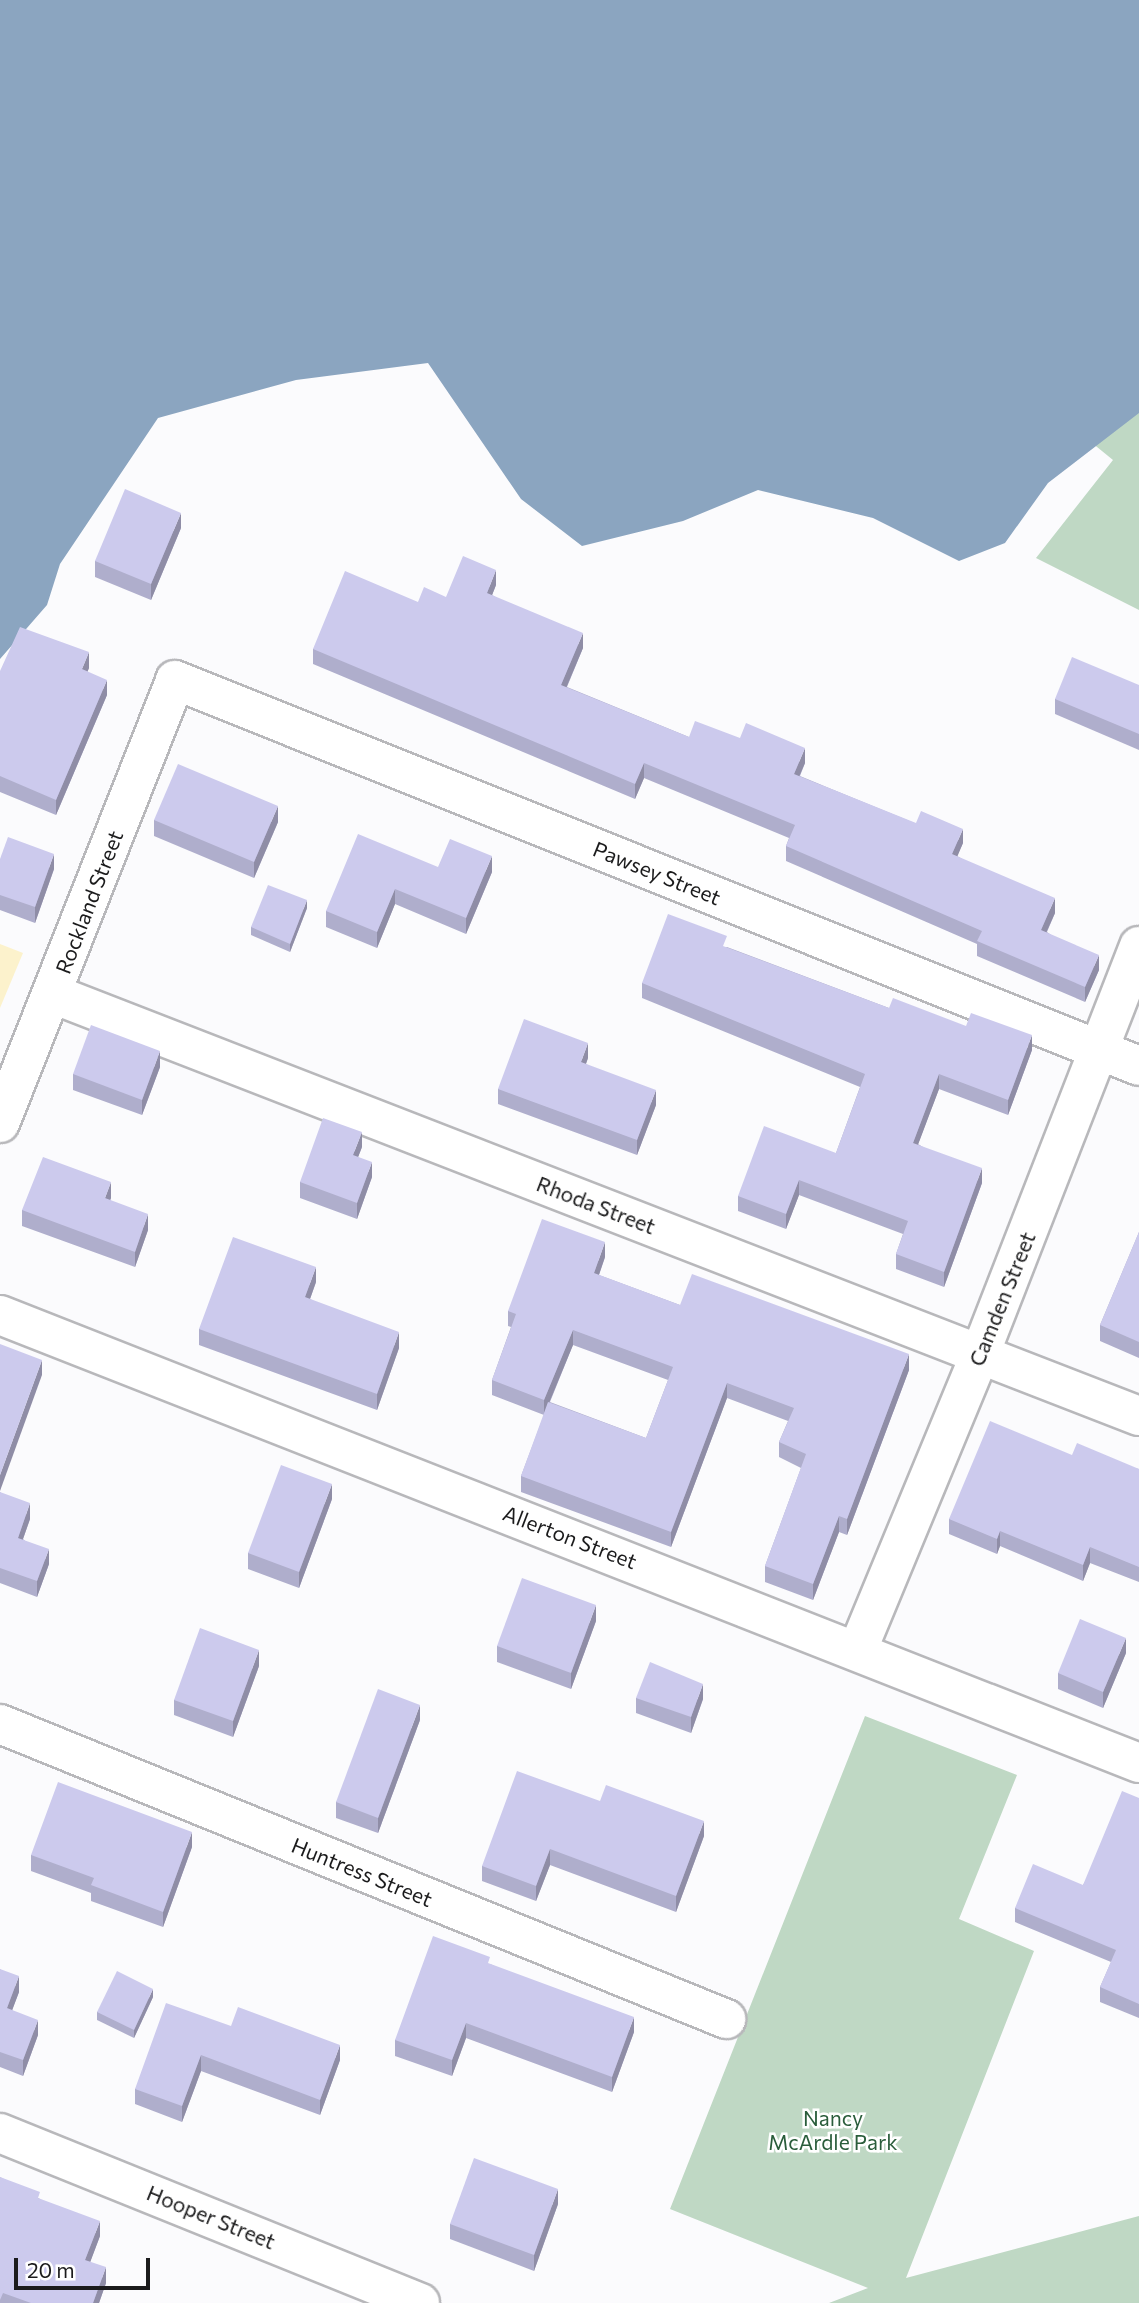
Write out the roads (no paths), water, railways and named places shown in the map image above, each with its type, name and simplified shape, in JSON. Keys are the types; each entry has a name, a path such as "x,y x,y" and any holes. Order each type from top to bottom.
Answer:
{"street":[{"name":"Rockland Street","path":"0,1123 175,680"},
{"name":"Pawsey Street","path":"175,680 1139,1066"},
{"name":"Camden Street","path":"859,1649 980,1354 1139,946"},
{"name":"Rhoda Street","path":"53,994 1139,1416"},
{"name":"Allerton Street","path":"0,1315 859,1649 1139,1763"},
{"name":"Huntress Street","path":"0,1724 726,2018"},
{"name":"Hooper Street","path":"0,2133 420,2303"}],"water":[{"path":"0,0 1139,0 1139,413 1048,483 1005,543 959,561 873,518 758,490 683,521 582,546 521,499 428,363 296,380 158,418 60,564 47,605 0,659"}],"park label":[{"name":"Nancy McArdle Park","path":"833,2130"}]}
